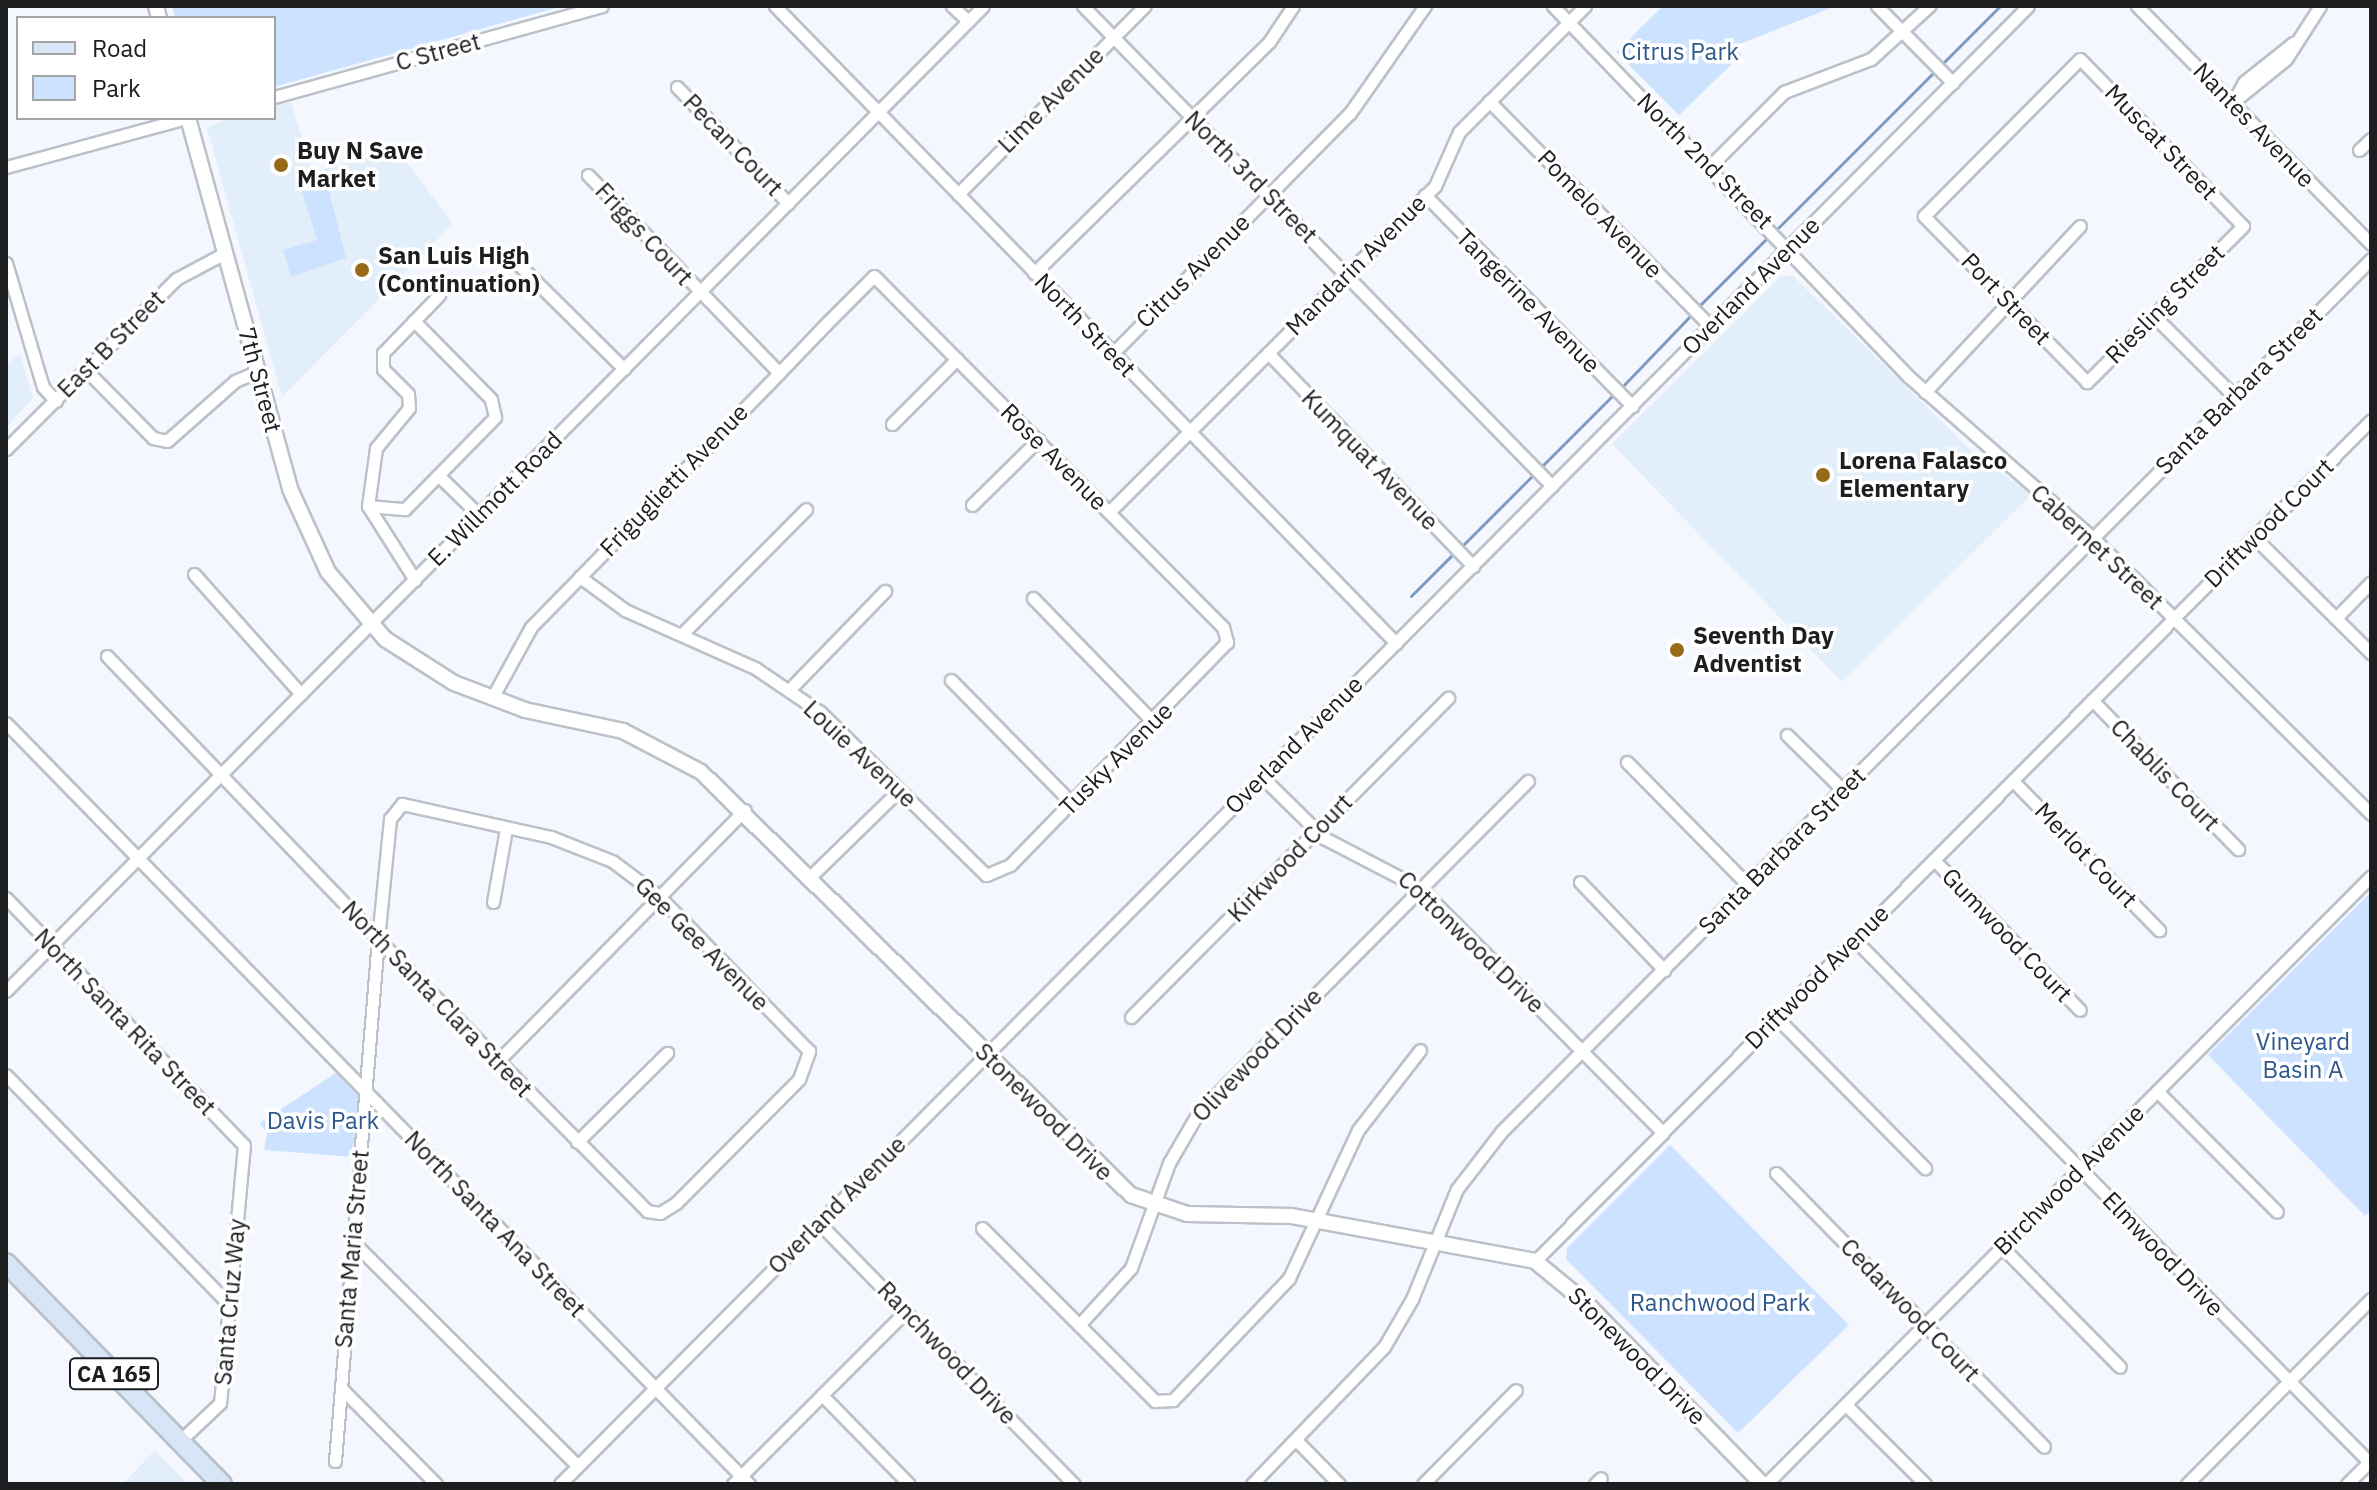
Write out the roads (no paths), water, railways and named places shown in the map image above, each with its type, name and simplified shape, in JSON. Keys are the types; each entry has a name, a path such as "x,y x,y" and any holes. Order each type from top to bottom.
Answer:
{"main road":[{"name":"CA 165","path":"6,1263 222,1484"}],"street":[{"name":"C Street","path":"276,96 602,6"},
{"name":"North Street","path":"775,6 1396,643"},
{"path":"952,6 968,21"},
{"name":"E. Willmott Road","path":"6,991 983,6"},
{"name":"North 3rd Street","path":"1083,6 1552,486"},
{"name":"Lime Avenue","path":"958,194 1145,6"},
{"path":"1034,273 1269,42 1293,6"},
{"name":"Citrus Avenue","path":"1113,353 1364,97 1398,36 1425,6"},
{"name":"North 2nd Street","path":"1553,6 1790,246"},
{"name":"Mandarin Avenue","path":"1109,512 1425,195 1447,166 1459,132 1585,6"},
{"path":"1877,6 1953,83"},
{"path":"1710,166 1792,86 1861,65 1903,32 1929,6"},
{"name":"Overland Avenue","path":"560,1484 2028,6"},
{"name":"Nantes Avenue","path":"2137,6 2371,244"},
{"path":"2233,102 2255,71 2293,43 2320,6"},
{"name":"Muscat Street","path":"1924,216 2080,59 2243,226"},
{"name":"Pecan Court","path":"677,87 788,203"},
{"name":"Pomelo Avenue","path":"1489,101 1711,327"},
{"path":"6,167 180,120"},
{"name":"7th Street","path":"188,120 304,524 328,572 370,624"},
{"path":"2359,150 2371,139"},
{"name":"Friggs Court","path":"588,175 779,373"},
{"name":"Tangerine Avenue","path":"1425,195 1632,406"},
{"name":"Port Street","path":"1924,216 2087,382"},
{"path":"1925,392 2007,300 2080,226"},
{"name":"Riesling Street","path":"2087,382 2243,226"},
{"name":"Cabernet Street","path":"1790,246 1925,392 2093,538 2371,814"},
{"name":"East B Street","path":"6,449 186,270 225,253"},
{"path":"511,257 624,369"},
{"name":"Santa Barbara Street","path":"1252,1484 1384,1347 1478,1157 2371,259"},
{"path":"6,263 43,387 56,401"},
{"name":"Rose Avenue","path":"874,276 1223,627 1227,642"},
{"name":"Friguglietti Avenue","path":"492,698 525,634 874,276"},
{"path":"415,580 368,506 376,448 409,408 408,394 381,358 439,295"},
{"path":"2154,316 2234,396"},
{"path":"368,506 405,509 439,476 496,410 414,321"},
{"name":"Kumquat Avenue","path":"1268,353 1473,566"},
{"path":"892,424 957,359"},
{"path":"86,370 153,438 167,441 235,381 259,371"},
{"name":"Driftwood Court","path":"2096,697 2371,420"},
{"path":"972,505 1038,440"},
{"path":"439,476 479,515"},
{"path":"684,632 806,509"},
{"path":"2254,537 2371,653"},
{"path":"194,574 301,694"},
{"name":"Louie Avenue","path":"580,577 625,610 684,632 789,690 899,790 986,875 1002,872"},
{"path":"2336,618 2371,582"},
{"path":"789,690 885,591"},
{"path":"1033,598 1153,722"},
{"name":"Stonewood Drive","path":"370,624 427,669 492,698 653,743 745,810 1110,1179 1155,1206 1319,1221 1436,1240 1535,1261 1587,1304 1764,1484"},
{"name":"Tusky Avenue","path":"1002,872 1153,722 1227,642"},
{"name":"North Santa Clara Street","path":"107,656 577,1142 640,1205 660,1213"},
{"path":"951,680 1072,803"},
{"name":"Driftwood Avenue","path":"1535,1261 2096,697"},
{"name":"Chablis Court","path":"2096,697 2238,849"},
{"name":"Kirkwood Court","path":"1131,1017 1448,698"},
{"name":"North Santa Ana Street","path":"6,723 655,1388 741,1481"},
{"path":"1787,735 1843,790"},
{"path":"1627,762 1748,885"},
{"name":"Cottonwood Drive","path":"1262,777 1316,830 1420,888 1663,1133"},
{"name":"Olivewood Drive","path":"1079,1325 1131,1268 1155,1206 1198,1113 1528,781"},
{"name":"Merlot Court","path":"2013,781 2159,930"},
{"path":"810,877 899,790"},
{"name":"Santa Maria Street","path":"335,1461 390,819 402,804"},
{"name":"Gee Gee Avenue","path":"402,804 581,847 660,897 809,1051 799,1079 660,1213"},
{"path":"498,1061 745,810"},
{"path":"493,902 506,829"},
{"name":"Gumwood Court","path":"1934,860 2080,1010"},
{"name":"Birchwood Avenue","path":"1764,1484 2371,876"},
{"path":"1580,882 1664,970"},
{"name":"North Santa Rita Street","path":"6,898 244,1145"},
{"name":"Elmwood Drive","path":"1855,940 2370,1462"},
{"path":"1777,1018 1925,1168"},
{"path":"982,1228 1079,1325 1164,1403 1275,1297 1319,1221 1358,1130 1420,1050"},
{"path":"577,1142 667,1053"},
{"path":"6,1075 230,1305"},
{"path":"2157,1091 2277,1212"},
{"name":"Santa Cruz Way","path":"180,1441 220,1403 244,1145"},
{"name":"Cedarwood Court","path":"1776,1173 2044,1447"},
{"name":"Ranchwood Drive","path":"819,1223 1074,1484"},
{"path":"353,1242 578,1466"},
{"path":"2002,1247 2120,1367"},
{"path":"2187,1484 2371,1299"},
{"path":"741,1481 906,1311"},
{"path":"341,1388 436,1484"},
{"path":"1423,1484 1516,1390"},
{"path":"822,1395 909,1484"},
{"path":"1846,1405 1925,1484"},
{"path":"1296,1440 1339,1484"},
{"path":"2347,1484 2370,1462"}],"waterway":[{"path":"1941,65 2000,6"},
{"path":"1774,232 1935,71"},
{"path":"1697,308 1768,237"},
{"path":"1620,389 1692,314"},
{"path":"1540,468 1614,394"},
{"path":"1461,547 1535,473"},
{"path":"1411,596 1455,552"}],"place":[{"name":"Buy N Save Market","path":"281,165"},
{"name":"San Luis High (Continuation)","path":"362,270"},
{"name":"Lorena Falasco Elementary","path":"1823,475"},
{"name":"Seventh Day Adventist","path":"1677,650"}],"park label":[{"name":"Citrus Park","path":"1680,52"},
{"name":"Vineyard Basin A","path":"2303,1056"},
{"name":"Davis Park","path":"323,1121"},
{"name":"Ranchwood Park","path":"1720,1303"}]}
